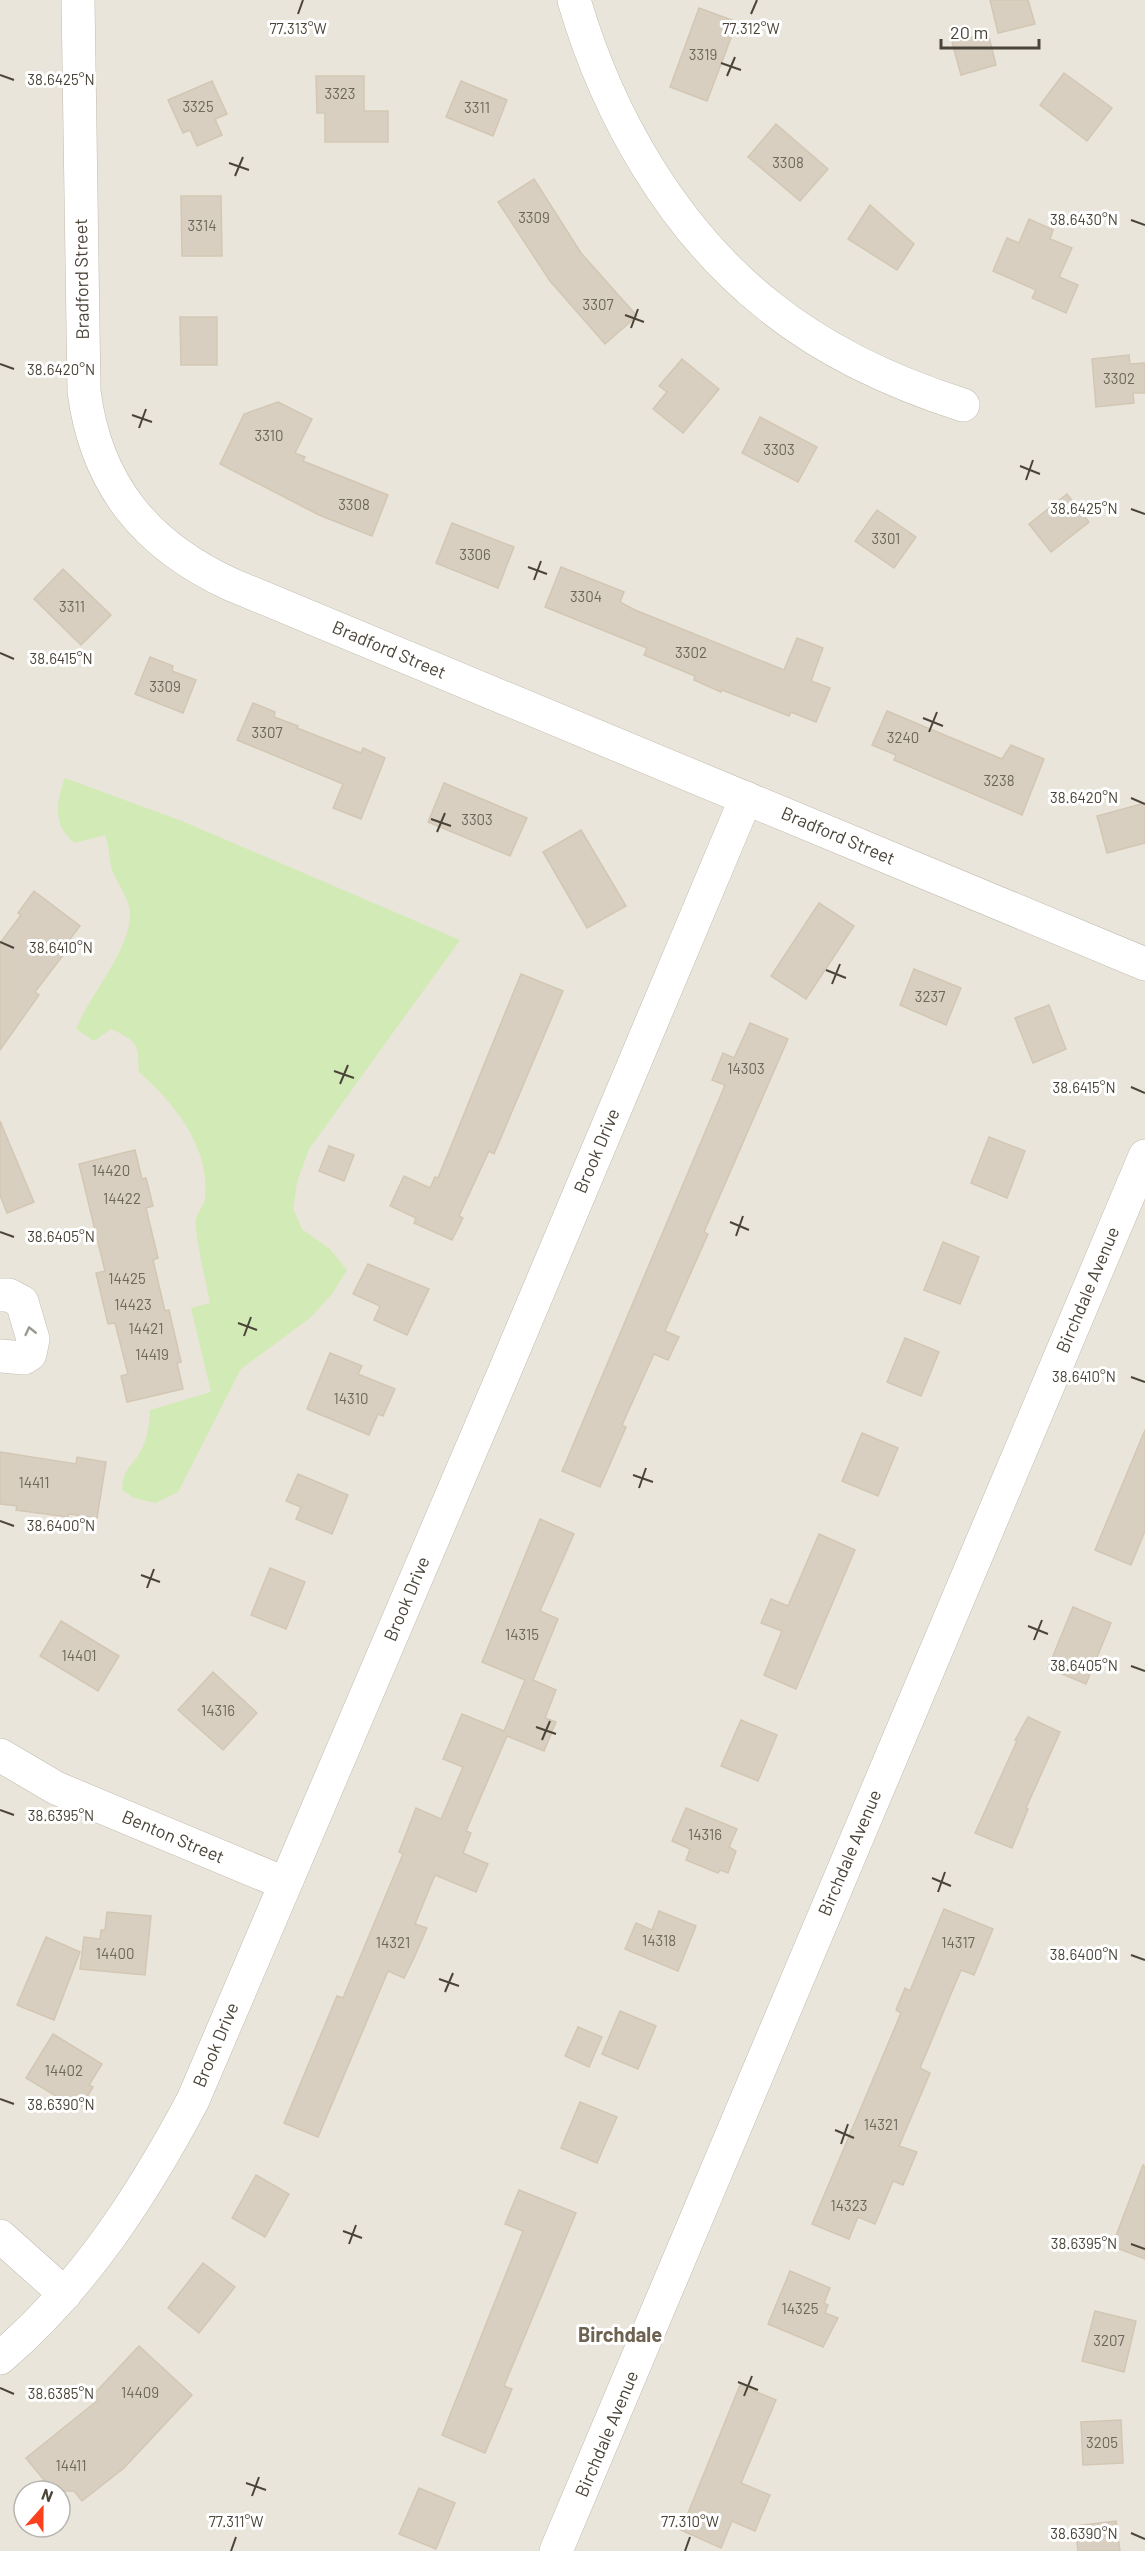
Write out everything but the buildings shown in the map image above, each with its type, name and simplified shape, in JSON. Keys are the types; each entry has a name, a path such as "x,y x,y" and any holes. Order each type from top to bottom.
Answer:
{"street":[{"name":"Bradford Street","path":"78,0 84,391 87,421 97,451 118,493 144,527 168,549 201,570 230,584 1145,964"},
{"path":"574,0 585,36 611,100 643,160 683,217 719,259 769,306 825,345 873,371 963,405"},
{"name":"Brook Drive","path":"0,2358 65,2294 114,2234 162,2159 193,2100 503,1375 746,798"},
{"name":"Birchdale Avenue","path":"556,2551 1145,1156"},
{"path":"0,1295 9,1295 22,1302 33,1339 30,1354 24,1358 0,1356"},
{"name":"Benton Street","path":"0,1755 56,1788 284,1883"},
{"path":"0,2236 65,2294"}],"shaded area":[{"path":"0,0 1145,0 1145,2551 0,2551"}],"green space":[{"path":"65,778 182,821 460,940 309,1149 297,1182 293,1209 302,1229 330,1249 347,1270 332,1294 310,1318 241,1369 178,1492 156,1503 134,1498 122,1490 126,1472 145,1442 150,1410 211,1392 191,1308 210,1303 196,1226 197,1217 205,1199 205,1180 202,1162 188,1128 165,1098 139,1072 137,1049 131,1040 111,1029 94,1041 76,1029 124,942 129,927 130,913 111,866 105,835 75,843 62,829 58,805"}],"district":[{"name":"Birchdale","path":"620,2335"}]}
